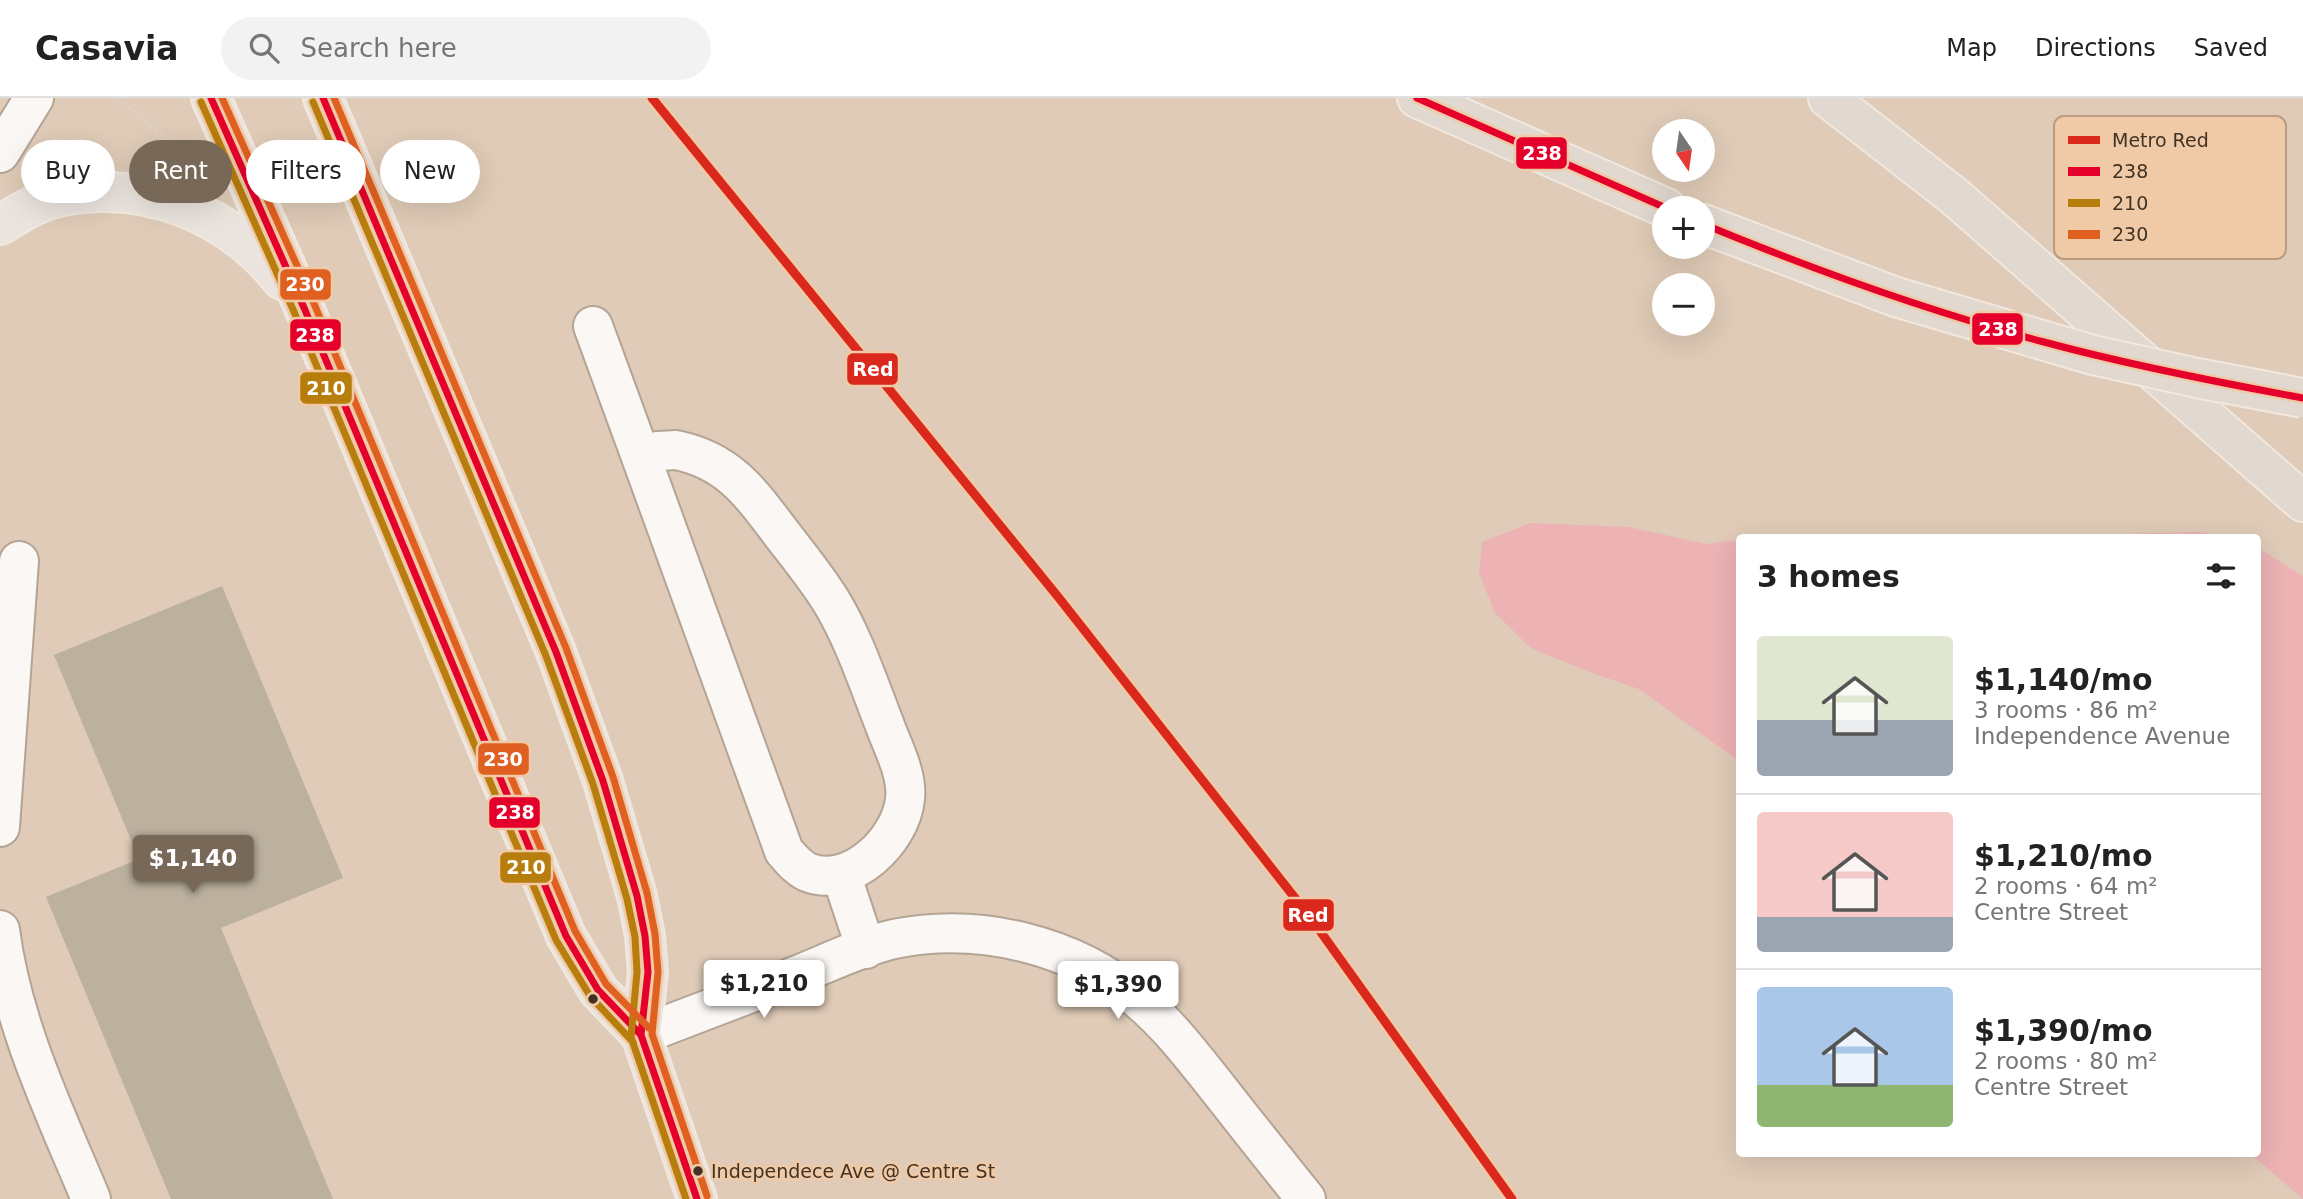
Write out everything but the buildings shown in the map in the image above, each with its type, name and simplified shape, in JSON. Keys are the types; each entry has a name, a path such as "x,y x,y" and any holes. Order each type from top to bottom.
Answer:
{"highway":[{"path":"1417,98 1652,202"},
{"path":"1828,98 1954,196 2303,502"},
{"path":"1715,229 1896,297 2093,355 2303,398"}],"main road":[{"path":"211,98 305,310 566,936 598,990 641,1035 697,1199"},
{"path":"323,98 556,652 603,781 634,884 645,936 648,972 641,1035"},
{"path":"0,225 29,208 62,196 125,192 155,197 218,222 245,241 267,261 305,310"}],"street":[{"path":"0,153 34,98"},
{"path":"593,326 784,851 794,863 808,872 823,876 841,874 875,854 891,837 900,819 905,798 903,775 846,628 813,575 738,480 718,464 697,454 676,450 641,457"},
{"path":"0,827 19,561"},
{"path":"841,874 866,949"},
{"path":"0,930 11,983 29,1043 91,1199"},
{"path":"641,1035 892,940 951,932 982,934 1037,946 1068,957 1118,984 1141,1001 1167,1028 1306,1199"}],"path":[{"path":"119,98 167,140"}],"shaded area":[{"path":"1531,523 1629,527 1706,544 1736,540 1736,759 1639,689 1531,648 1495,613 1479,573 1482,542"},
{"path":"2198,532 2211,534 2124,534"},
{"path":"2261,550 2303,576 2303,1199 2254,1157 2261,1157"}],"metro line":[{"name":"Red","path":"652,98 1059,598 1310,917 1512,1199"}],"transit line":[{"name":"238","path":"211,98 305,310 566,936 598,990 641,1035"},
{"name":"230","path":"222,98 315,306 575,931 606,984 649,1028"},
{"name":"238","path":"323,98 556,652 603,781 637,896 645,936 648,972 641,1035 697,1199"},
{"name":"230","path":"334,98 566,648 613,777 647,893 655,934 658,972 652,1034 707,1196"},
{"name":"238","path":"1417,98 1652,202"},
{"name":"210","path":"201,102 295,314 556,940 590,996 633,1042"},
{"name":"210","path":"313,102 546,656 593,784 627,899 635,937 637,972 631,1037 686,1199"},
{"name":"238","path":"1715,229 1871,289 2000,330 2140,366 2303,398"}],"place":[{"name":"Independece Ave @ Centre St","path":"698,1171"}]}
